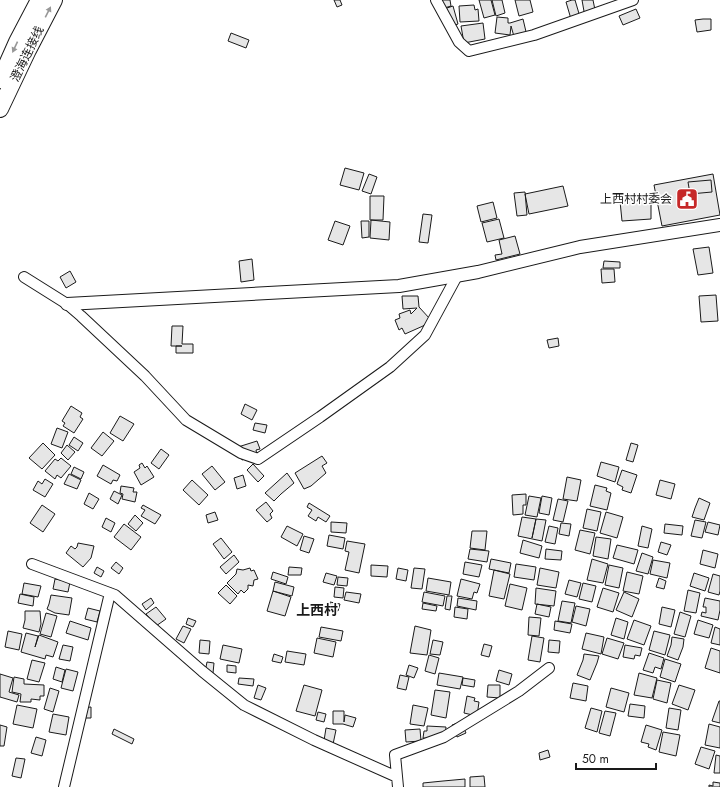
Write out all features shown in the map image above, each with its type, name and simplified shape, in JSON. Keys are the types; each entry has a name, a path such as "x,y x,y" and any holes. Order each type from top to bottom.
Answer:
{"highway":[{"name":"澄海连接线","path":"0,80 39,0"},
{"name":"澄海连接线","path":"0,109 54,0"}],"street":[{"path":"436,0 459,42 469,51 534,35 633,0"},
{"path":"67,304 399,286 478,272 580,247 720,225"},
{"path":"24,277 67,304 144,376 186,420 241,453 258,459 320,418 390,367 425,334 457,276"},
{"path":"32,564 115,595 202,672 244,705 398,782"},
{"path":"64,787 110,593"},
{"path":"398,782 395,755 444,737 519,692 549,668"}],"building":[{"path":"334,0 340,0 342,5 337,7"},
{"path":"439,0 450,0 451,6 441,9"},
{"path":"479,0 491,0 495,15 484,18"},
{"path":"492,0 502,0 505,13 496,16"},
{"path":"515,0 530,0 533,12 519,16"},
{"path":"575,0 580,17 571,19 566,2"},
{"path":"582,0 593,0 596,15 585,17"},
{"path":"474,5 475,10 478,9 479,21 460,22 459,6"},
{"path":"453,6 458,24 450,27 444,9"},
{"path":"636,9 640,18 623,25 619,16"},
{"path":"497,17 508,18 508,23 523,19 527,36 515,40 511,26 510,35 495,33"},
{"path":"711,19 711,30 697,32 695,20"},
{"path":"483,23 485,39 464,43 461,26"},
{"path":"231,33 249,40 246,48 228,41"},
{"path":"345,168 364,173 359,190 340,185"},
{"path":"369,174 377,177 371,194 362,191"},
{"name":"上西村村委会","path":"713,174 720,215 662,226 654,185"},
{"path":"711,180 712,192 690,194 688,182"},
{"path":"563,186 568,206 529,214 525,194"},
{"path":"525,192 527,215 517,216 514,193"},
{"path":"370,196 384,196 383,220 370,220"},
{"path":"651,200 651,219 622,221 620,201"},
{"path":"493,202 497,218 481,222 477,206"},
{"path":"423,214 432,215 428,243 419,242"},
{"path":"499,219 504,238 487,242 482,223"},
{"path":"371,220 390,222 389,240 370,238"},
{"path":"335,221 350,226 343,245 328,240"},
{"path":"361,221 369,221 369,237 362,238"},
{"path":"515,236 520,254 496,260 495,255 502,254 499,240"},
{"path":"709,247 713,273 698,275 693,249"},
{"path":"252,259 254,280 241,282 239,261"},
{"path":"604,261 620,262 620,268 603,268"},
{"path":"601,269 614,269 615,282 602,283"},
{"path":"70,271 76,282 66,288 60,277"},
{"path":"716,295 718,321 701,322 699,296"},
{"path":"402,296 418,296 419,307 430,319 423,326 405,334 402,328 399,330 395,320 400,318 399,314 410,310 411,314 417,308 403,309"},
{"path":"172,326 183,326 182,344 193,344 193,353 176,353 176,346 171,346"},
{"path":"558,338 559,346 549,348 547,340"},
{"path":"245,404 257,410 252,420 241,414"},
{"path":"71,406 82,413 80,417 83,419 74,433 63,426 65,423 62,421"},
{"path":"120,416 134,424 123,441 110,433"},
{"path":"255,423 267,425 265,433 253,430"},
{"path":"57,428 68,432 62,448 51,444"},
{"path":"103,432 114,441 102,456 91,448"},
{"path":"74,437 83,443 78,451 69,445"},
{"path":"257,441 260,449 256,450 257,455 242,460 238,447"},
{"path":"43,443 55,455 42,469 29,458"},
{"path":"631,443 638,445 633,462 626,460"},
{"path":"67,445 75,452 68,460 61,453"},
{"path":"161,449 169,455 159,469 151,463"},
{"path":"322,456 327,463 322,466 326,473 311,486 304,489 295,473"},
{"path":"61,458 71,466 61,478 57,475 55,479 45,471 55,459 58,461"},
{"path":"601,462 619,467 615,482 597,476"},
{"path":"142,463 145,468 147,466 154,477 141,485 134,472 140,468 139,465"},
{"path":"253,464 264,476 258,482 247,470"},
{"path":"103,465 120,475 117,481 113,480 111,484 97,476"},
{"path":"212,466 225,482 215,490 202,474"},
{"path":"74,467 84,472 81,479 71,474"},
{"path":"622,470 637,475 631,493 622,490 623,487 617,484"},
{"path":"287,473 294,483 274,501 265,493"},
{"path":"69,474 81,480 77,489 64,484"},
{"path":"243,475 246,486 237,489 234,478"},
{"path":"567,477 581,480 577,501 563,499"},
{"path":"45,479 53,484 45,497 33,490 38,481 42,484"},
{"path":"192,480 208,495 199,505 183,490"},
{"path":"660,480 675,484 671,499 656,495"},
{"path":"595,485 607,488 606,491 611,493 607,510 590,506"},
{"path":"121,486 134,488 133,492 137,492 135,502 122,499 123,494 120,493"},
{"path":"114,491 122,495 118,504 110,499"},
{"path":"89,493 99,499 93,509 84,504"},
{"path":"526,494 526,505 523,505 523,514 513,515 512,495"},
{"path":"529,496 541,498 537,517 525,515"},
{"path":"542,496 552,498 549,515 539,513"},
{"path":"699,498 710,503 704,520 692,517"},
{"path":"558,499 568,501 563,522 553,520"},
{"path":"266,502 273,511 270,514 272,518 267,522 256,510"},
{"path":"309,503 330,516 326,522 318,517 316,521 308,516 312,510 307,507"},
{"path":"42,505 55,514 43,532 30,523"},
{"path":"143,505 161,515 155,524 141,516 145,510 141,508"},
{"path":"587,509 601,512 597,531 583,528"},
{"path":"215,512 218,520 208,523 206,515"},
{"path":"606,512 623,517 617,538 600,533"},
{"path":"135,515 143,523 136,531 128,524"},
{"path":"522,517 546,520 542,541 518,536"},
{"path":"106,518 115,523 111,532 102,527"},
{"path":"695,520 706,522 702,538 691,536"},
{"path":"331,522 347,523 346,533 331,532"},
{"path":"708,522 720,525 718,535 705,532"},
{"path":"561,523 571,524 569,536 559,534"},
{"path":"124,524 141,537 131,550 114,537"},
{"path":"665,524 683,526 682,535 664,533"},
{"path":"287,526 303,534 297,546 281,537"},
{"path":"549,526 558,528 555,544 545,542"},
{"path":"642,526 652,529 648,548 638,546"},
{"path":"580,530 595,533 590,554 575,550"},
{"path":"472,531 487,531 485,550 470,548"},
{"path":"329,535 345,538 343,549 327,546"},
{"path":"304,536 314,539 309,553 300,550"},
{"path":"596,537 611,539 608,559 593,556"},
{"path":"221,538 232,552 224,559 213,544"},
{"path":"523,540 542,546 539,558 520,553"},
{"path":"347,541 365,544 359,573 345,570 349,552 345,551"},
{"path":"661,542 671,545 667,555 658,552"},
{"path":"78,543 94,546 91,558 83,567 66,553 71,546 75,549"},
{"path":"617,545 638,550 634,564 613,558"},
{"path":"470,549 489,551 487,562 468,559"},
{"path":"546,549 562,551 561,560 545,559"},
{"path":"703,550 718,554 715,568 700,564"},
{"path":"642,553 653,557 648,574 636,571"},
{"path":"234,555 239,562 226,574 220,567"},
{"path":"491,559 511,563 509,573 489,569"},
{"path":"592,559 608,564 603,583 587,580"},
{"path":"653,560 670,563 667,578 650,574"},
{"path":"116,562 123,568 119,574 111,568"},
{"path":"465,562 482,565 479,577 463,574"},
{"path":"516,564 536,567 534,580 514,577"},
{"path":"371,565 388,566 387,577 371,576"},
{"path":"609,565 623,568 619,588 605,585"},
{"path":"97,567 104,571 101,577 94,573"},
{"path":"289,567 302,568 301,575 288,575"},
{"path":"250,568 251,571 254,570 258,579 254,580 253,586 248,585 248,589 244,593 241,590 238,594 227,583 236,574 237,569 243,570"},
{"path":"398,568 408,570 406,581 396,579"},
{"path":"414,568 425,569 422,589 411,588"},
{"path":"540,568 559,572 556,588 537,585"},
{"path":"494,570 510,574 504,599 489,596"},
{"path":"273,572 288,577 286,584 271,579"},
{"path":"627,572 643,576 639,594 623,591"},
{"path":"326,573 337,576 334,585 323,582"},
{"path":"694,573 709,578 705,591 690,586"},
{"path":"713,574 720,576 719,595 708,592"},
{"path":"338,577 348,578 347,586 337,585"},
{"path":"428,578 451,582 449,595 426,591"},
{"path":"659,578 666,581 664,589 656,587"},
{"path":"55,579 70,582 68,592 53,589"},
{"path":"461,579 480,584 477,593 474,592 472,599 457,596"},
{"path":"569,580 581,583 577,597 565,594"},
{"path":"275,582 294,587 292,596 273,591"},
{"path":"24,583 41,586 38,597 22,594"},
{"path":"583,583 596,586 592,602 579,599"},
{"path":"510,584 527,588 522,610 505,606"},
{"path":"226,585 237,596 230,604 218,593"},
{"path":"335,587 344,588 343,598 334,597"},
{"path":"536,588 556,591 554,606 535,604"},
{"path":"603,588 619,593 613,612 597,607"},
{"path":"688,590 700,593 696,613 684,611"},
{"path":"273,591 291,597 285,616 267,611"},
{"path":"346,592 361,594 359,603 344,600"},
{"path":"424,592 445,596 443,606 422,602"},
{"path":"624,592 639,599 632,617 616,610"},
{"path":"20,594 34,597 33,606 18,603"},
{"path":"51,595 72,598 69,615 55,613 47,609"},
{"path":"447,596 452,596 450,610 445,609"},
{"path":"151,598 154,603 146,610 142,604"},
{"path":"458,598 477,601 476,610 457,606"},
{"path":"705,598 720,601 718,620 701,616 702,612 706,613 706,607 703,607"},
{"path":"562,601 575,603 571,623 558,621"},
{"path":"330,602 340,604 338,611 329,609"},
{"path":"423,603 437,606 436,611 422,609"},
{"path":"537,604 551,607 549,617 535,614"},
{"path":"576,606 590,609 586,626 572,622"},
{"path":"156,607 166,619 156,626 146,614"},
{"path":"455,607 468,609 467,619 454,617"},
{"path":"662,607 675,610 671,627 659,624"},
{"path":"88,608 100,611 97,622 85,619"},
{"path":"25,611 40,611 41,624 39,632 23,628"},
{"path":"680,612 691,616 685,637 674,634"},
{"path":"46,613 57,616 51,637 40,634"},
{"path":"529,617 541,618 539,636 528,635"},
{"path":"188,618 196,621 193,627 186,624"},
{"path":"616,618 628,622 624,639 611,635"},
{"path":"634,620 651,626 644,645 627,639"},
{"path":"698,620 713,625 709,638 694,634"},
{"path":"70,621 91,628 88,640 66,633"},
{"path":"555,621 572,624 570,633 554,630"},
{"path":"183,626 191,629 184,643 176,639"},
{"path":"415,626 431,630 427,655 410,653"},
{"path":"321,627 343,631 341,641 319,637"},
{"path":"715,627 720,629 720,645 711,643"},
{"path":"8,631 22,634 19,650 5,647"},
{"path":"654,631 670,635 665,655 649,650"},
{"path":"26,633 38,636 35,647 39,635 58,642 53,657 46,655 45,659 21,652"},
{"path":"586,633 604,637 601,654 582,649"},
{"path":"532,636 544,638 540,662 528,660"},
{"path":"672,637 684,639 683,647 678,660 667,656"},
{"path":"317,638 336,642 333,657 314,653"},
{"path":"607,638 624,643 618,659 602,654"},
{"path":"200,640 210,641 209,654 199,653"},
{"path":"433,640 443,642 440,655 430,654"},
{"path":"549,640 560,641 559,653 548,652"},
{"path":"484,644 492,646 489,657 481,655"},
{"path":"63,645 73,647 70,661 59,659"},
{"path":"223,645 242,649 239,663 220,659"},
{"path":"625,645 642,648 640,656 635,655 634,659 623,657"},
{"path":"711,648 720,651 720,673 705,668"},
{"path":"287,651 306,654 304,665 285,662"},
{"path":"649,653 664,658 661,669 655,667 653,673 643,670"},
{"path":"274,654 283,657 281,663 272,661"},
{"path":"584,654 599,656 590,680 577,675"},
{"path":"429,655 439,658 435,674 425,671"},
{"path":"665,659 681,664 675,682 660,677"},
{"path":"32,660 45,663 39,682 27,679"},
{"path":"207,662 214,663 213,673 205,672"},
{"path":"227,665 236,666 236,673 227,672"},
{"path":"409,665 418,668 414,678 406,675"},
{"path":"56,667 65,670 62,682 53,679"},
{"path":"66,669 78,672 73,691 61,688"},
{"path":"499,670 512,674 509,685 496,681"},
{"path":"439,673 463,677 460,689 437,685"},
{"path":"639,673 657,678 652,698 634,695"},
{"path":"0,674 13,678 9,692 19,695 17,702 0,697"},
{"path":"400,675 409,677 406,690 397,688"},
{"path":"14,677 24,679 24,684 44,685 44,696 40,696 40,700 31,699 31,702 20,702 21,694 12,692"},
{"path":"239,678 254,679 253,686 238,684"},
{"path":"463,678 475,680 474,687 462,685"},
{"path":"657,680 671,683 667,703 653,699"},
{"path":"573,683 588,686 586,701 570,698"},
{"path":"258,685 266,688 261,700 254,698"},
{"path":"304,685 322,690 315,716 296,711"},
{"path":"488,685 500,685 500,698 487,697"},
{"path":"679,685 695,690 688,710 672,704"},
{"path":"50,688 59,691 53,712 44,709"},
{"path":"611,688 629,693 624,712 606,707"},
{"path":"435,690 450,692 446,718 431,715"},
{"path":"467,696 475,698 474,701 479,702 477,716 464,713"},
{"path":"720,701 720,723 712,721"},
{"path":"630,704 645,706 644,718 628,716"},
{"path":"17,705 37,709 33,728 13,724"},
{"path":"413,705 428,708 424,726 410,724"},
{"path":"91,707 91,718 79,718 78,708"},
{"path":"591,708 602,711 597,732 585,728"},
{"path":"669,708 681,710 678,730 666,728"},
{"path":"333,711 344,711 344,722 345,715 356,718 353,727 343,724 333,724"},
{"path":"605,711 616,713 610,736 599,733"},
{"path":"318,712 326,714 324,722 316,720"},
{"path":"53,714 69,717 66,735 49,732"},
{"path":"461,722 466,733 457,737 452,725"},
{"path":"709,724 720,727 720,748 705,745"},
{"path":"0,725 7,727 4,746 0,746"},
{"path":"646,725 662,730 656,750 648,747 649,744 641,742"},
{"path":"427,726 446,727 445,737 435,739 423,738 424,731 427,731"},
{"path":"326,728 336,730 332,749 323,747"},
{"path":"114,729 134,739 132,744 112,734"},
{"path":"420,729 421,741 406,742 405,730"},
{"path":"663,732 680,735 676,756 659,752"},
{"path":"36,737 46,740 42,756 31,753"},
{"path":"701,747 715,751 709,769 695,764"},
{"path":"548,750 550,757 540,760 539,753"},
{"path":"716,755 720,756 720,773 714,773"},
{"path":"16,758 25,759 21,778 12,776"},
{"path":"484,776 485,787 470,787 470,777"},
{"path":"465,779 465,787 423,787 423,783"},
{"path":"713,782 720,783 720,787 709,787 709,785 713,786"}],"place":[{"name":"上西村村委会","path":"687,199"}],"district":[{"name":"上西村","path":"317,610"}]}
